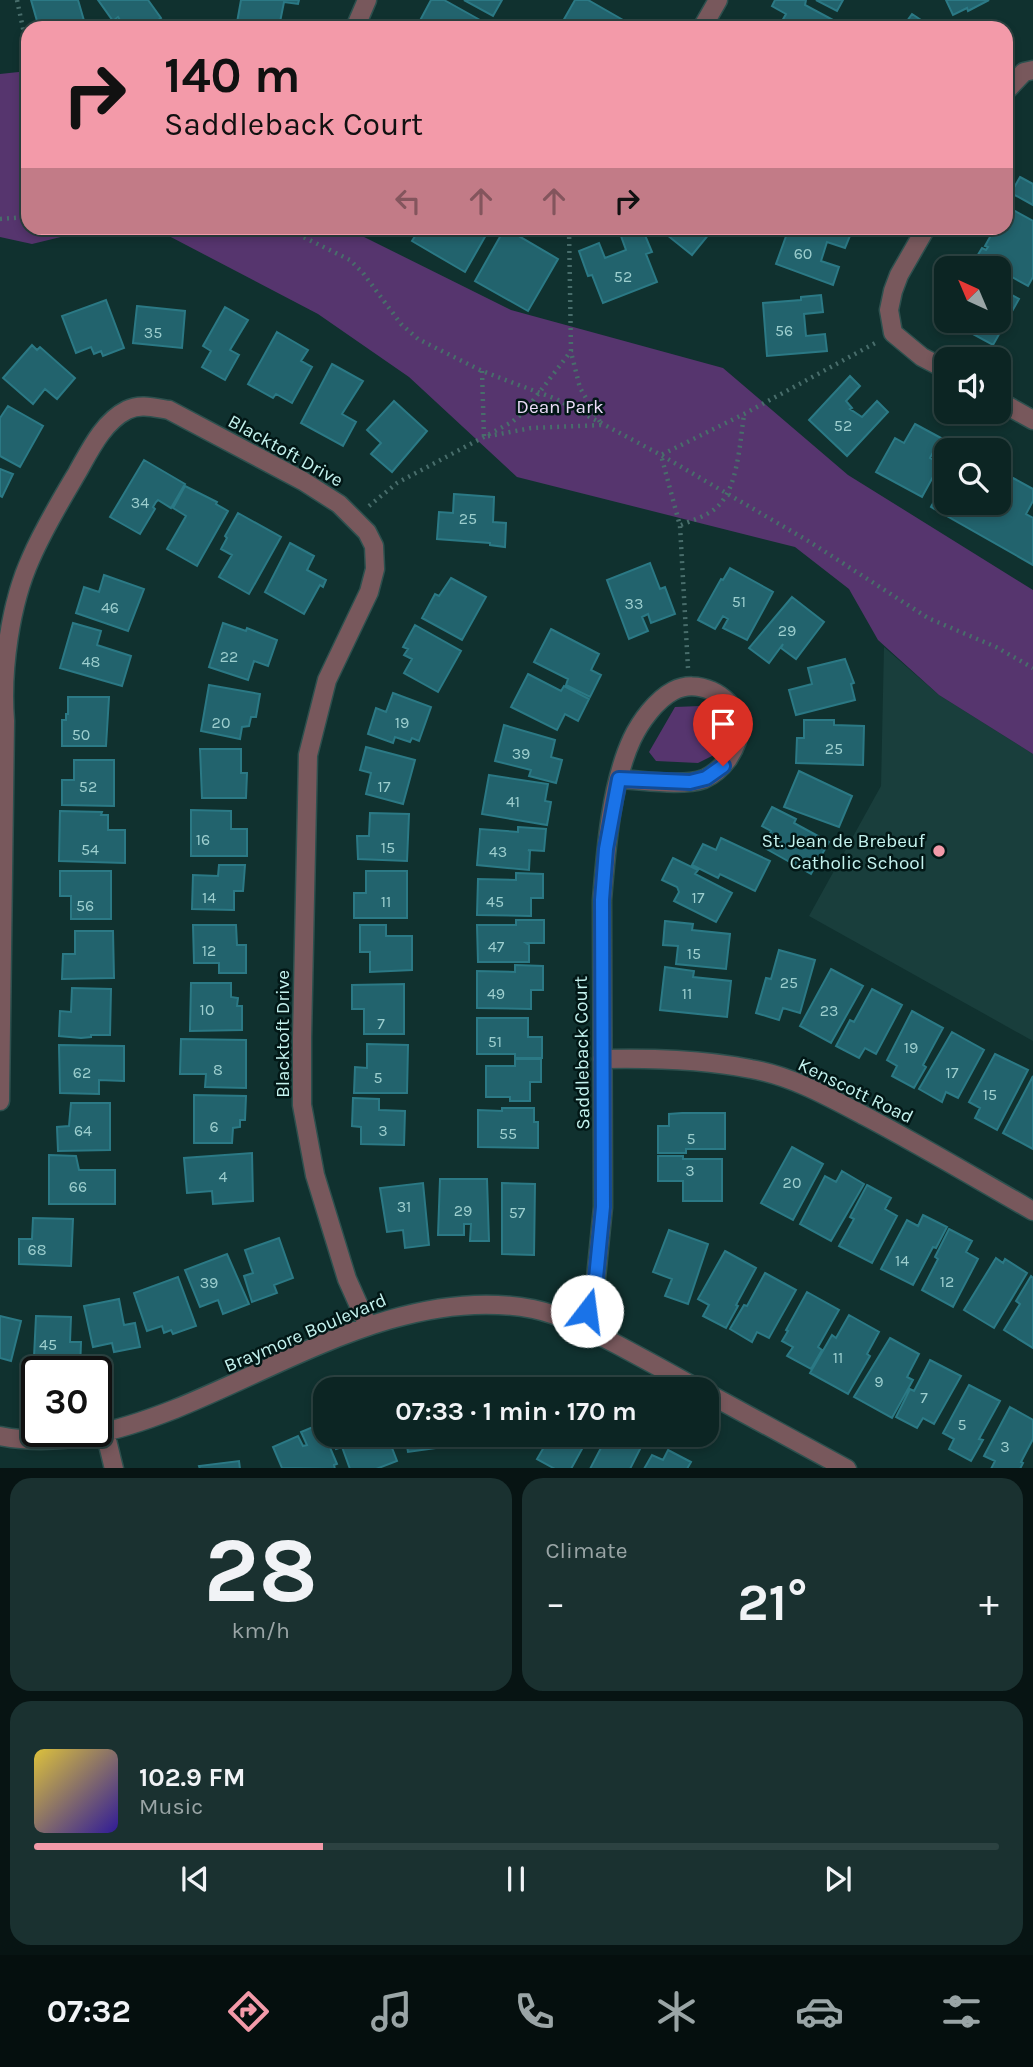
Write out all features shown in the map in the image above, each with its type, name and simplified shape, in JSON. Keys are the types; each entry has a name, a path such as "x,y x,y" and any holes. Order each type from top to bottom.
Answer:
{"street":[{"path":"358,21 367,0"},
{"path":"706,21 718,0"},
{"path":"1013,84 1024,72 1033,70"},
{"path":"922,235 899,275 889,310 893,333 922,357 934,363"},
{"name":"Blacktoft Drive","path":"0,1101 5,735 3,690 17,597 30,560 90,450 107,425 128,409 145,406 169,410 303,481 339,504 367,532 374,546 372,582 365,605 327,680 308,755 302,1105 315,1175 347,1279 368,1326"},
{"path":"1011,408 1033,420"},
{"path":"619,779 690,782 706,778 723,766 734,749 738,720 730,704 715,691 689,687"},
{"name":"Saddleback Court","path":"582,1327 596,1278 603,1207 602,900 606,849 619,779 632,738 648,713 674,690 689,687"},
{"name":"Kenscott Road","path":"602,1059 694,1061 753,1069 795,1081 921,1145 1033,1211"},
{"name":"Braymore Boulevard","path":"112,1431 143,1422 210,1395 368,1326 433,1308 498,1305 542,1311 582,1327 676,1377"},
{"path":"719,1399 848,1468"},
{"name":"Braymore Boulevard","path":"0,1436 21,1440"},
{"path":"109,1447 114,1468"}],"path":[{"path":"17,0 21,21"},
{"path":"0,219 21,218"},
{"path":"299,235 350,260 401,324 418,339 482,371 540,392 661,455 810,542 932,621 996,647 1033,668"},
{"path":"569,235 571,351 581,391 602,425"},
{"path":"661,455 744,414 893,333"},
{"path":"355,518 397,483 512,422 540,392 571,351"},
{"path":"482,371 484,437"},
{"path":"680,526 716,508 727,495 733,479 744,414"},
{"path":"484,437 531,428 602,425"},
{"path":"661,455 680,526 689,687"}],"shaded area":[{"name":"St. Jean de Brebeuf Catholic School","path":"884,647 939,695 1033,754 1033,1041 809,916 881,786"}],"green space":[{"name":"Dean Park","path":"21,72 21,235 69,235 32,244 0,237 0,74"},
{"name":"Dean Park","path":"167,235 360,235 511,310 723,368 848,475 1033,590 1033,754 939,695 878,640 849,589 795,547 517,477 409,377 318,314"},
{"path":"700,706 713,720 722,736 714,755 698,763 656,761 649,752 675,707"}],"building":[{"path":"31,0 78,0 84,21 37,21"},
{"path":"98,0 148,0 161,18 157,21 121,21 118,17 113,21"},
{"path":"241,0 299,0 298,4 284,2 280,21 237,21"},
{"path":"431,0 444,0 480,20 479,21 420,21"},
{"path":"464,0 502,0 493,16"},
{"path":"575,0 588,0 625,21 563,21"},
{"path":"775,0 806,0 805,5 833,20 782,21 786,14 772,6"},
{"path":"816,0 843,0 837,11"},
{"path":"946,0 989,0 953,15"},
{"path":"912,14 922,21 907,21"},
{"path":"1020,177 1033,184 1033,205 1013,194"},
{"path":"1013,210 1033,221 1033,277 1028,286 1012,277 1012,256 977,256 982,248 986,250 988,247 985,246 991,235 1013,235"},
{"path":"416,235 486,235 465,272 412,241"},
{"path":"501,235 517,235 558,259 528,311 475,281"},
{"path":"645,235 652,252 646,254 657,282 603,303 592,275 588,276 579,251 599,243 605,258 626,250 621,236"},
{"path":"667,235 708,235 692,255"},
{"path":"786,235 850,235 845,248 827,242 821,261 839,267 833,285 776,264"},
{"path":"821,295 823,312 804,314 806,336 825,334 827,351 767,356 763,303 801,300 801,297"},
{"path":"1012,295 1019,299 1012,311"},
{"path":"106,300 124,348 103,356 101,351 94,354 91,347 76,353 62,316"},
{"path":"137,306 185,311 182,348 133,343"},
{"path":"225,307 248,320 230,350 239,355 225,380 202,367 211,351 203,346"},
{"path":"277,332 308,350 301,361 312,367 292,403 276,394 273,398 248,384"},
{"path":"971,333 1000,333 993,345"},
{"path":"32,345 37,350 40,347 75,378 57,399 45,389 33,404 3,378"},
{"path":"332,364 363,381 342,414 356,422 343,446 301,423"},
{"path":"850,376 860,386 846,401 852,408 850,409 862,417 877,401 888,412 847,456 809,420"},
{"path":"394,401 427,431 392,472 371,454 381,443 367,430"},
{"path":"8,406 43,426 20,467 0,456 0,418"},
{"path":"915,424 941,438 934,438 934,451 930,458 934,460 934,475 922,497 876,472 895,438 904,443"},
{"path":"144,460 185,484 171,508 158,500 156,502 153,507 155,509 140,534 110,517"},
{"path":"0,469 13,474 2,497 0,496"},
{"path":"1013,478 1033,489 1033,501 1026,514 1033,518 1033,565 945,515 1011,515"},
{"path":"185,486 217,502 216,504 228,511 197,566 167,549 186,516 173,508"},
{"path":"454,494 494,497 493,522 506,523 505,547 490,543 437,539 439,512 453,513"},
{"path":"238,513 281,537 249,594 219,577 232,555 221,549"},
{"path":"290,543 314,556 307,570 326,580 323,587 320,585 304,614 265,592"},
{"path":"650,563 660,589 665,587 675,614 651,623 648,614 642,617 648,631 629,639 607,580"},
{"path":"730,568 773,592 747,640 723,628 728,619 723,616 715,629 698,620"},
{"path":"104,575 144,589 128,631 76,613 84,587 99,592"},
{"path":"451,578 486,597 462,640 422,618 435,594 439,596"},
{"path":"792,597 824,622 796,659 781,648 783,644 769,663 749,648"},
{"path":"73,623 101,631 97,645 131,656 122,686 60,668"},
{"path":"223,623 246,631 247,628 277,640 268,666 254,661 248,680 209,667"},
{"path":"415,625 461,651 438,692 404,673 412,659 404,655 408,649 403,647"},
{"path":"551,629 599,654 591,670 601,675 590,697 566,685 568,679 534,662"},
{"path":"845,659 854,683 851,684 855,700 796,715 789,690 812,684 808,668"},
{"path":"528,674 561,691 564,686 589,699 578,721 565,714 557,730 511,707"},
{"path":"209,685 260,694 256,717 251,717 249,726 242,727 240,739 201,731"},
{"path":"393,693 431,707 419,741 412,738 410,742 395,737 393,743 368,734 376,708 386,712"},
{"path":"68,697 109,697 106,746 62,746 62,720 66,720 68,714"},
{"path":"804,720 834,720 834,725 864,726 863,765 796,763 797,738 804,738"},
{"path":"504,725 555,740 551,757 562,760 556,783 529,776 531,770 495,761"},
{"path":"366,747 415,760 403,804 366,794 371,773 360,770"},
{"path":"200,749 241,749 241,773 247,773 246,798 202,798"},
{"path":"74,760 114,760 114,806 62,805 62,780 74,780"},
{"path":"799,771 852,796 839,827 784,807"},
{"path":"489,775 548,784 545,801 551,802 547,825 482,814"},
{"path":"772,807 796,819 794,823 829,842 811,874 763,847 771,831 762,826"},
{"path":"191,810 231,811 231,829 247,829 247,856 191,856"},
{"path":"60,811 102,812 101,815 108,815 108,830 125,830 125,863 59,861"},
{"path":"370,813 409,814 407,861 358,859 357,836 369,836"},
{"path":"518,827 546,829 544,851 528,850 529,870 477,865 480,829 518,832"},
{"path":"721,838 770,861 755,891 720,874 718,878 692,865 703,844 716,850"},
{"path":"673,858 698,870 695,874 732,893 716,922 674,901 679,892 677,887 662,880"},
{"path":"219,865 245,865 243,891 234,891 234,910 192,909 193,875 218,876"},
{"path":"60,871 111,871 111,919 71,919 71,896 60,896"},
{"path":"366,871 407,871 407,918 354,918 354,893 366,893"},
{"path":"516,873 543,874 543,898 531,898 531,916 477,915 478,879 516,880"},
{"path":"516,920 544,920 544,943 526,943 529,945 529,962 478,962 477,925 516,925"},
{"path":"665,921 693,924 692,930 730,934 726,969 676,964 678,946 663,945"},
{"path":"193,925 236,925 237,945 246,945 246,973 219,973 219,963 194,963"},
{"path":"360,925 386,925 386,936 412,936 412,970 370,972 370,952 360,952"},
{"path":"75,931 113,931 114,978 62,979 63,954 75,954"},
{"path":"779,950 815,960 800,1013 783,1008 779,1020 756,1013 766,978 771,979"},
{"path":"515,965 543,966 543,990 531,990 531,1009 477,1008 477,971 515,972"},
{"path":"665,967 694,971 693,977 731,981 727,1017 660,1010"},
{"path":"831,969 863,986 831,1043 800,1026"},
{"path":"191,983 231,983 231,997 238,998 237,1006 242,1006 242,1030 190,1031"},
{"path":"404,984 404,1034 364,1034 364,1009 352,1009 352,985"},
{"path":"72,988 111,989 110,1035 81,1038 59,1036 60,1011 71,1012"},
{"path":"872,989 902,1005 876,1054 865,1048 859,1058 836,1046 850,1020 854,1022"},
{"path":"912,1011 943,1028 914,1088 892,1076 897,1066 887,1060"},
{"path":"477,1018 528,1018 528,1037 542,1037 542,1058 515,1058 515,1054 477,1054"},
{"path":"952,1032 984,1050 958,1098 946,1092 942,1102 919,1089"},
{"path":"181,1039 246,1040 246,1088 205,1087 206,1074 180,1074"},
{"path":"367,1044 408,1045 407,1093 354,1093 355,1067 367,1068"},
{"path":"59,1045 124,1046 124,1081 99,1080 99,1094 60,1093"},
{"path":"995,1054 1028,1070 997,1130 975,1118 980,1108 969,1102"},
{"path":"515,1059 541,1059 541,1082 530,1082 530,1101 510,1101 510,1097 486,1097 486,1066 515,1066"},
{"path":"1033,1076 1033,1149 1003,1133"},
{"path":"194,1095 246,1096 245,1120 240,1120 240,1127 233,1128 232,1143 194,1143"},
{"path":"353,1098 379,1099 379,1110 405,1111 404,1145 361,1144 361,1127 352,1126"},
{"path":"71,1103 110,1103 110,1150 58,1151 57,1127 69,1126"},
{"path":"502,1108 534,1108 534,1122 538,1122 538,1148 478,1147 478,1110 502,1111"},
{"path":"725,1113 725,1149 686,1149 686,1153 658,1153 658,1126 669,1126 669,1114"},
{"path":"792,1147 823,1164 793,1220 761,1203"},
{"path":"252,1153 253,1201 213,1204 212,1191 187,1193 184,1158"},
{"path":"49,1155 76,1156 79,1170 115,1170 115,1204 49,1204"},
{"path":"658,1156 722,1159 722,1201 683,1201 683,1181 658,1181"},
{"path":"842,1171 864,1184 831,1241 800,1224 825,1176 836,1182"},
{"path":"440,1179 487,1179 489,1241 470,1241 471,1224 464,1224 464,1235 438,1235"},
{"path":"423,1183 429,1245 405,1248 403,1230 387,1232 380,1188"},
{"path":"502,1183 535,1184 534,1255 502,1254"},
{"path":"867,1185 891,1198 885,1209 897,1216 872,1263 839,1246 854,1219 850,1217"},
{"path":"923,1215 947,1227 913,1285 881,1269 907,1220 918,1226"},
{"path":"33,1218 73,1219 71,1266 19,1264 19,1239 32,1239"},
{"path":"949,1229 972,1241 966,1252 978,1259 953,1307 922,1290"},
{"path":"669,1230 708,1244 688,1304 665,1296 672,1279 653,1272"},
{"path":"279,1238 293,1278 274,1285 277,1293 252,1302 244,1276 253,1273 245,1250"},
{"path":"725,1251 756,1268 726,1328 703,1316 709,1305 698,1299"},
{"path":"227,1254 249,1304 223,1314 218,1300 200,1307 185,1270"},
{"path":"996,1258 1003,1263 1005,1259 1027,1273 994,1328 964,1310"},
{"path":"765,1273 796,1290 769,1338 757,1332 752,1342 730,1329 744,1305 747,1306"},
{"path":"1031,1276 1033,1348 1004,1330 1020,1304 1016,1301"},
{"path":"178,1277 196,1326 173,1334 171,1330 164,1333 162,1326 147,1331 134,1293"},
{"path":"807,1292 839,1310 818,1347 822,1350 811,1369 787,1356 793,1347 782,1341"},
{"path":"119,1299 124,1325 135,1323 140,1347 114,1352 112,1343 93,1347 84,1306"},
{"path":"849,1315 879,1332 867,1354 870,1356 848,1394 810,1373 832,1335 836,1338"},
{"path":"0,1316 21,1321 11,1361 0,1358"},
{"path":"36,1316 71,1317 70,1342 81,1342 80,1356 34,1356"},
{"path":"890,1338 919,1354 907,1377 913,1380 892,1418 854,1397"},
{"path":"930,1360 961,1376 934,1424 923,1418 917,1428 896,1417 910,1389 914,1391"},
{"path":"969,1385 1000,1401 979,1439 983,1440 971,1461 949,1449 954,1439 943,1433"},
{"path":"1010,1407 1033,1420 1033,1439 1020,1468 992,1468 995,1461 984,1456"},
{"path":"313,1427 313,1447 330,1447 337,1464 334,1465 335,1468 282,1468 273,1447 298,1436 303,1446 307,1445 301,1432"},
{"path":"342,1447 392,1447 397,1461 379,1468 350,1468"},
{"path":"407,1447 444,1447 408,1452"},
{"path":"544,1447 583,1447 572,1468 553,1468 537,1459"},
{"path":"601,1447 640,1449 630,1468 591,1468"},
{"path":"668,1450 691,1462 688,1468 645,1468 652,1455 663,1460"},
{"path":"239,1461 240,1468 200,1468 199,1466"}],"place":[{"name":"St. Jean de Brebeuf Catholic School","path":"939,851"}],"route":[{"path":"587,1311 596,1278 603,1207 602,900 606,849 619,779 690,782 706,778 723,766"}]}
